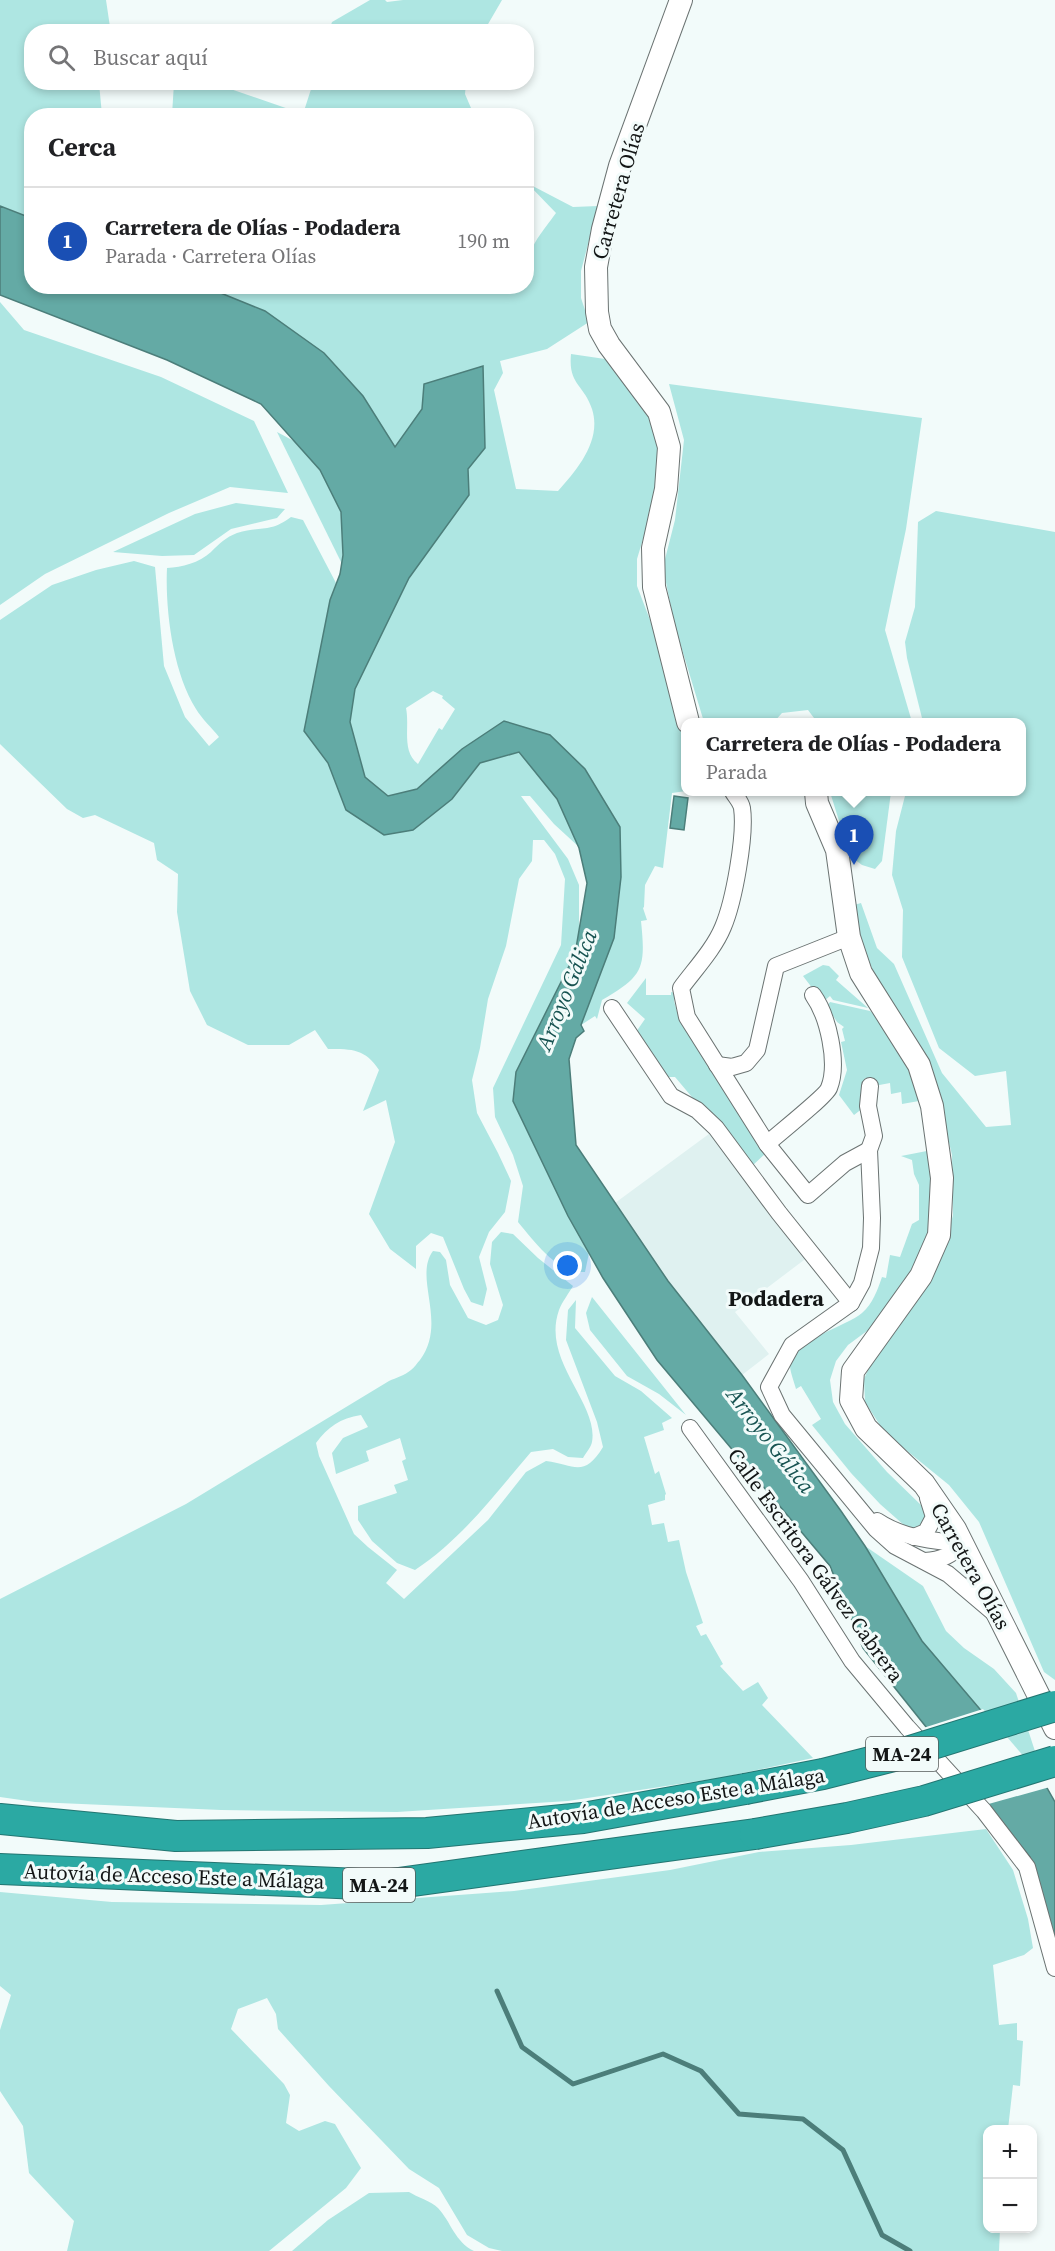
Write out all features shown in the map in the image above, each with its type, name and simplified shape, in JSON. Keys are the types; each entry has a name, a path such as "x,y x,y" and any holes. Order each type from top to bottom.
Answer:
{"highway":[{"name":"Autovía de Acceso Este a Málaga","path":"0,1819 176,1836 427,1833 583,1818 824,1774 894,1756 1055,1706"},
{"name":"Autovía de Acceso Este a Málaga","path":"0,1869 384,1885 755,1834 847,1818 924,1801 1055,1761"}],"main road":[{"name":"Carretera Olías","path":"681,0 621,166 603,229 596,267 597,312 600,329 609,345 659,412 669,447 666,489 654,548 654,587 687,718"},
{"name":"Carretera Olías","path":"816,796 817,803 837,850 849,937 861,973 919,1065 932,1106 942,1178 939,1235 921,1276 853,1371 851,1400 866,1428 924,1484 964,1544 1055,1728"}],"street":[{"path":"736,796 742,805 743,825 735,879 723,926 715,942 681,988 687,1017 767,1144 808,1195 846,1163 869,1150"},
{"path":"717,1065 732,1067 746,1063 757,1050 776,966 849,937"},
{"path":"767,1144 829,1090 834,1062 822,1008 813,995"},
{"path":"612,1008 671,1096 697,1110 716,1128 851,1304"},
{"path":"870,1086 868,1106 874,1136 869,1150 871,1248 862,1284 851,1304 792,1346 769,1387 782,1415 876,1529 895,1546 948,1574 1001,1619"},
{"name":"Calle Escritora Gálvez Cabrera","path":"690,1428 801,1581 852,1661 906,1727 984,1811 1027,1867 1055,1968"},
{"path":"914,1537 926,1532 934,1517 924,1484"},
{"path":"862,1511 891,1530 914,1537 964,1544"},
{"path":"925,1561 940,1560 964,1544"}],"shaded area":[{"path":"0,0 106,0 110,24 24,24 24,90 100,90 101,108 24,108 24,215 0,206"},
{"path":"370,0 387,2 502,0 488,24 331,24"},
{"path":"174,90 233,90 286,108 172,108"},
{"path":"311,90 465,90 471,108 305,108"},
{"path":"534,187 573,207 598,206 581,271 581,298 589,322 547,349 500,361 503,373 494,390 516,489 558,491 580,464 591,443 594,421 589,401 574,378 571,354 605,359 653,422 660,459 653,506 637,559 637,586 660,646 681,727 681,792 672,793 663,868 655,866 645,885 643,908 647,920 641,921 643,950 639,970 626,984 602,1000 597,1019 595,1016 581,1025 614,938 550,735 462,749 417,789 388,796 365,777 350,722 355,689 409,578 469,495 468,469 422,409 395,448 363,396 265,311 223,294 534,294 534,244 556,213 534,190","holes":["433,691 443,696 442,698 455,709 442,730 439,728 418,764 413,759 408,746 406,708"]},
{"path":"0,302 24,330 161,377 254,421 288,493 230,487 169,513 45,574 0,605"},
{"path":"669,384 922,418 906,529 885,630 911,718 814,718 808,710 782,713 778,718 703,718 674,623 663,567 675,520 684,440"},
{"path":"277,432 294,441 320,470 341,512 342,564"},
{"path":"236,503 285,509 277,518 231,529 194,555 162,556 113,552 195,514"},
{"path":"936,511 1055,532 1055,1680 1044,1672 979,1522 949,1485 885,1433 865,1402 864,1379 874,1356 944,1250 953,1215 952,1155 940,1105 859,942 854,905 861,903 877,948 894,964 942,1073 986,1127 1011,1125 1006,1071 975,1076 939,1048 902,957 903,910 892,875 896,831 905,796 1026,796 1026,718 922,718 905,642 915,607 918,522"},
{"path":"291,517 303,520 336,583 330,600 304,731 328,763 346,810 452,799 480,763 519,752 557,799 579,847 554,824 530,796 521,796 568,859 579,885 579,932 575,954 516,1072 568,1216 589,1253 585,1272 565,1268 547,1255 518,1222 523,1186 513,1155 495,1117 493,1088 561,945 565,879 555,854 544,840 533,840 532,861 519,879 506,946 488,999 472,1080 477,1113 511,1181 505,1212 489,1232 479,1257 487,1289 483,1306 471,1302 443,1237 431,1233 416,1246 416,1269 390,1249 369,1214 395,1142 386,1100 363,1111 379,1070 374,1063 358,1052 328,1049 315,1030 289,1045 248,1045 207,1025 190,991 177,912 178,874 157,860 154,843 95,815 83,818 67,809 0,744 0,620 52,585 96,570 134,561 155,567 164,666 185,717 209,746 219,737 196,709 181,678 176,660 167,603 167,568 196,562 237,533 271,527"},
{"path":"831,796 890,796 882,861 875,869 862,865 850,856"},
{"path":"823,965 829,966 839,976 836,980 868,1008 833,1000 830,996 823,1002 803,976"},
{"path":"646,978 646,995 675,993 674,1001 680,1022 767,1152 751,1167 675,1077 663,1077 636,1032 645,1019 627,1003"},
{"path":"830,1002 870,1011 875,1015 909,1058 919,1101 902,1104 901,1092 891,1094 890,1083 874,1086 867,1078 864,1079 867,1088 863,1108 854,1115 839,1095 847,1070 841,1042 845,1041 842,1029 844,1027 837,1022 827,1006"},
{"path":"713,1131 808,1257 735,1312 769,1354 742,1375 668,1281 615,1203"},
{"path":"932,1150 936,1170 925,1254 879,1322 848,1345 836,1361 830,1380 833,1402 845,1424 887,1472 923,1507 927,1515 919,1531 905,1526 880,1504 812,1425 821,1419 801,1386 796,1389 790,1362 801,1347 855,1318 869,1305 882,1277 886,1278 890,1255 900,1257 912,1224 919,1220 919,1185 914,1174 912,1160 901,1156"},
{"path":"501,1232 513,1234 573,1286 559,1310 556,1329 558,1347 563,1364 592,1427 591,1446 583,1458 568,1457 553,1449 531,1452 463,1530 415,1570 397,1563 372,1541 358,1520 358,1506 397,1493 394,1485 408,1480 402,1461 406,1459 400,1438 366,1451 369,1461 336,1474 332,1453 343,1438 368,1427 361,1415 347,1418 325,1432 316,1443 319,1456 354,1534 397,1570 386,1583 404,1599 488,1520 526,1472 546,1461 578,1467 590,1463 596,1457 603,1447 597,1422 566,1340 568,1310 576,1300 575,1328 615,1376 641,1391 672,1418 662,1423 664,1430 644,1437 655,1474 659,1471 666,1494 665,1500 648,1505 652,1525 664,1523 668,1542 679,1540 686,1572 703,1623 696,1626 701,1636 706,1634 723,1664 720,1666 743,1691 758,1682 768,1698 762,1705 813,1758 725,1777 568,1801 397,1812 221,1810 35,1802 0,1797 0,1599 186,1504 412,1369 428,1346 431,1331 426,1274 433,1251 440,1252 446,1260 450,1285 468,1318 486,1325 498,1320 503,1305 490,1264 492,1242"},
{"path":"592,1297 686,1415 659,1394 627,1376 590,1330 586,1313"},
{"path":"865,1546 923,1586 946,1631 964,1648 994,1669 1016,1693 1047,1788 922,1641"},
{"path":"986,1829 1013,1870 1028,1919 1033,1948 1024,1955 993,1965 999,2025 1017,2023 1017,2040 1023,2041 1020,2086 1013,2085 1008,2125 983,2125 983,2233 1000,2233 999,2251 502,2251 489,2248 467,2235 439,2188 409,2169 278,2029 276,2014 267,1998 238,2009 231,2029 284,2084 290,2095 286,2123 299,2131 325,2121 335,2124 361,2168 346,2188 269,2251 67,2251 74,2221 29,2173 23,2126 0,2091 0,2030 11,1995 0,1986 0,1892 112,1902 321,1905 514,1891 670,1870 759,1852 851,1845"},
{"path":"409,2192 438,2208 462,2242 474,2251 292,2251 328,2220 369,2193"}],"water":[{"name":"Arroyo Gálica","path":"0,206 24,215 24,294 223,294 265,311 324,353 363,396 395,447 422,409 424,384 483,366 485,448 468,469 469,495 409,578 355,689 350,722 365,777 388,796 417,789 462,749 504,721 550,735 585,769 620,827 621,877 614,938 581,1025 584,1031 576,1038 569,1059 576,1145 668,1281 742,1375 841,1511 865,1546 922,1641 1047,1788 1055,1802 1055,1939 1030,1857 863,1648 830,1566 657,1360 603,1278 568,1216 513,1101 516,1072 575,954 587,883 579,848 557,799 519,752 480,763 452,799 413,830 384,835 346,810 328,763 304,731 330,600 340,574 343,555 341,512 320,470 261,404 167,360 0,295"},
{"path":"674,796 688,798 684,830 670,828"}],"pier":[{"path":"983,1709 1050,1787 985,1805 923,1728"}],"waterway":[{"path":"497,1991 522,2047 573,2084 663,2054 701,2071 739,2114 803,2119 843,2150 882,2235 910,2251"}],"place":[{"name":"Carretera de Olías - Podadera","path":"854,865"}],"district":[{"name":"Podadera","path":"776,1298"}]}
